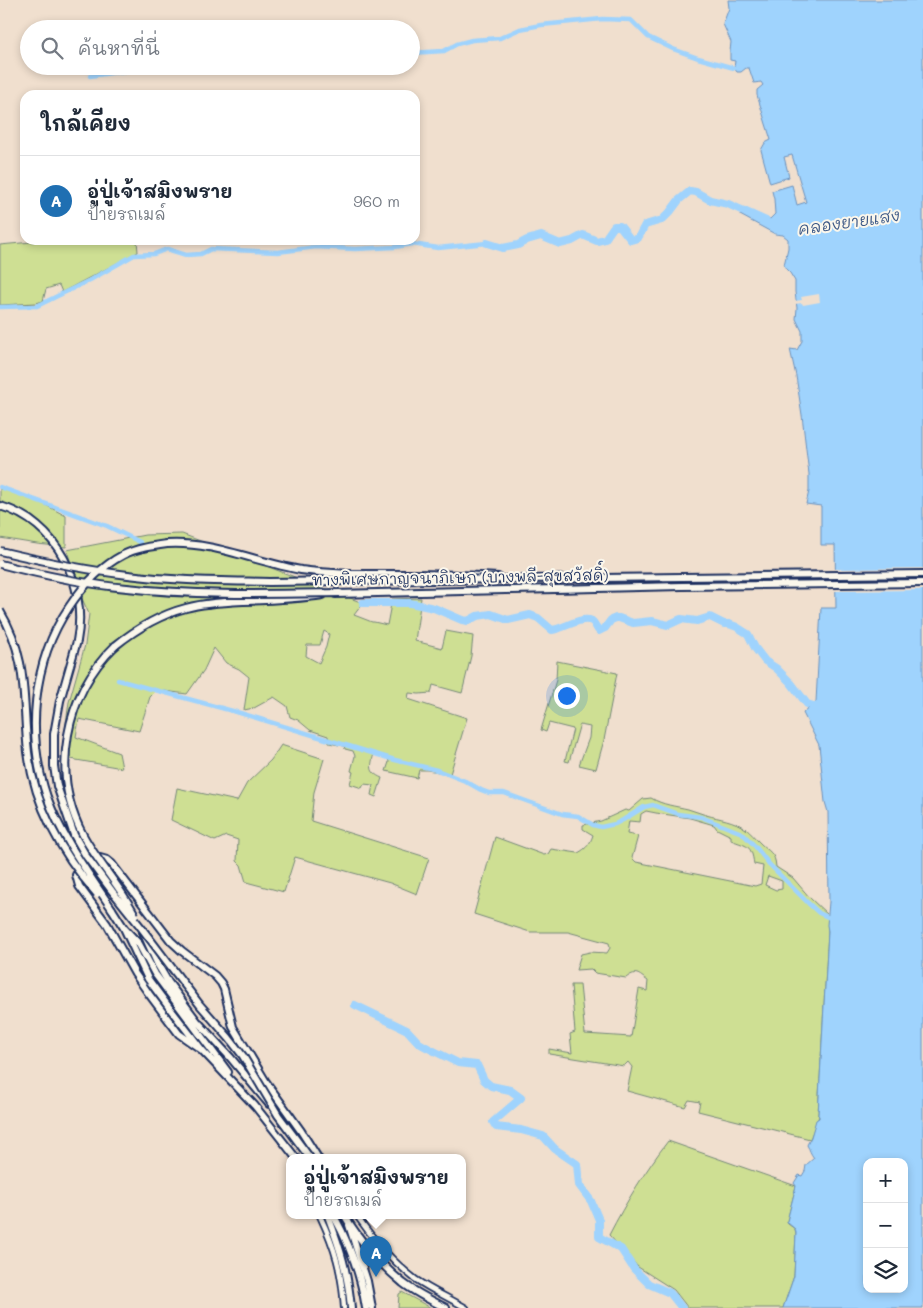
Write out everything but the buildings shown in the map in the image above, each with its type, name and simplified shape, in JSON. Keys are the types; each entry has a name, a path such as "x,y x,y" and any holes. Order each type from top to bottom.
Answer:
{"highway":[{"path":"0,506 18,513 29,520 48,536 62,553 72,575 79,605 79,629 60,702 54,734 54,766 57,786 74,835 86,856 112,891 200,1005 236,1047 278,1115"},
{"path":"242,1091 202,1050 148,979 124,928 71,848 58,824 47,796 37,754 35,723 37,695 44,659 52,636 65,613 81,590 102,569 123,555 159,545 184,543 201,545 301,570 330,573 539,578"},
{"name":"ทางพิเศษกาญจนาภิเษก (บางพลี-สุขสวัสดิ์)","path":"0,551 85,569 129,576 182,580 269,582 923,574"},
{"name":"ทางพิเศษกาญจนาภิเษก (บางพลี-สุขสวัสดิ์)","path":"0,564 82,582 128,588 218,594 923,583"},
{"path":"307,1154 278,1115 226,1052 197,1021 168,982 158,965 123,894 82,834 68,792 65,767 66,740 78,698 90,675 106,655 125,638 148,623 173,612 217,603 285,599 340,593"},
{"path":"0,611 12,633 20,661 24,689 28,752 40,803 64,852 86,881 112,909"},
{"path":"202,1050 184,1038 173,1027 138,979 115,936 79,886 76,875 78,872 100,858 112,864 171,941 215,976 224,989 233,1027 266,1082 315,1154"},
{"path":"124,928 139,944 155,974 242,1091 293,1154"},
{"path":"329,1219 346,1269 351,1308"},
{"path":"335,1219 356,1265 366,1308"},
{"path":"347,1219 367,1281 372,1308"},
{"path":"347,1219 369,1248 404,1284 446,1308"}],"street":[{"path":"321,1219 337,1256 344,1308"},
{"path":"359,1219 380,1246 415,1279 466,1308"}],"green space":[{"path":"20,243 20,245 137,245 138,252 62,292 59,285 46,289 43,301 0,305 0,245"},
{"path":"0,488 38,501 66,516 66,547 0,538"},
{"path":"182,534 363,603 354,615 372,622 387,625 392,599 421,598 415,641 442,648 446,631 473,636 471,656 462,693 433,685 431,693 409,693 408,699 467,718 450,774 419,770 417,778 386,771 389,762 387,756 374,753 372,768 374,773 382,778 376,797 371,795 373,785 364,784 362,788 350,784 355,756 353,751 345,749 344,746 329,743 328,736 310,730 298,720 290,717 287,706 274,697 254,708 244,710 249,677 239,669 226,663 214,648 204,670 187,694 157,690 150,697 139,731 79,719 76,737 119,753 122,768 65,758 69,702 85,645 89,614 79,592 67,550 145,535","holes":["324,631 329,634 319,663 306,656 307,645 320,645"]},
{"path":"557,661 617,673 604,740 596,769 579,765 589,738 590,727 580,725 569,762 565,761 573,729 549,723 546,732 541,730 556,680"},
{"path":"281,745 324,759 314,792 311,821 429,858 417,894 390,883 295,857 284,892 246,882 241,865 237,861 238,840 226,836 215,841 171,820 177,788 237,801 247,783 271,760"},
{"path":"651,798 665,804 727,820 741,826 771,853 776,867 793,878 828,915 819,1116 810,1139 698,1111 700,1102 689,1100 685,1107 627,1091 632,1067 628,1062 624,1066 549,1054 549,1049 572,1053 570,1034 575,1032 571,985 580,985 585,1034 631,1037 639,989 647,991 648,981 637,974 632,974 626,978 595,973 591,969 576,970 581,954 590,952 607,953 610,948 609,943 568,932 530,932 474,914 495,837 544,855 548,854 551,849 578,853 588,846 593,835 583,829 583,825 601,821 625,810 629,811 643,799","holes":["646,811 690,818 714,825 717,829 731,836 731,840 750,849 754,864 763,866 761,884 755,886 636,862 632,858 638,836 627,834 629,821 640,822 641,814","768,876 782,881 782,889 776,890 765,885"]},
{"path":"668,1141 796,1186 787,1221 795,1229 796,1233 794,1276 783,1308 688,1308 674,1290 638,1267 609,1235 636,1187"},
{"path":"402,1292 431,1308 398,1308 399,1294"}],"water":[{"path":"728,0 923,0 923,1308 783,1308 794,1276 796,1233 795,1229 787,1221 796,1186 794,1183 799,1175 802,1176 806,1165 814,1158 807,1145 816,1120 819,1118 829,902 828,812 825,802 819,745 803,713 816,702 821,608 836,608 835,545 821,545 821,506 806,504 809,491 809,474 802,415 790,349 797,350 802,341 802,331 796,319 795,281 784,265 788,239 740,215 742,209 759,218 770,219 775,214 772,191 792,185 797,205 806,202 792,155 784,157 789,177 770,183 761,150 765,143 771,140 757,95 757,90 763,85 761,82 754,83 749,68 737,72 734,68 735,61 730,60 731,42 723,24 729,8"}],"pier":[{"path":"819,294 820,302 803,305 802,303 795,304 795,301 802,300 801,297"},
{"path":"923,568 923,590 833,591 833,569"}],"waterway":[{"path":"420,52 444,51 457,44 472,40 500,38 520,29 541,25 602,19 631,20 648,37 673,49 734,68 740,67"},
{"path":"90,76 97,75"},
{"name":"คลองยายแสง","path":"487,243 503,248 518,245 541,236 560,244 572,241 583,235 597,241 605,239 614,226 620,226 631,240 638,238 645,225 662,220 679,200 690,191 696,192 710,200 728,204 766,221"},
{"name":"คลองยายแสง","path":"418,245 438,248 487,243"},
{"name":"คลองยายแสง","path":"0,307 37,306 90,280 134,255 154,254 167,249 186,255 201,254 211,249 278,252 316,247 355,249 406,245"},
{"path":"0,487 107,526 140,542"},
{"path":"363,603 410,603 434,608 468,621 477,616 491,614 508,620 530,615 538,618 552,630 582,620 592,621 599,631 616,618 633,623 652,621 668,625 681,619 697,621 710,617 724,624 737,627 748,634 755,648 765,661 776,668 791,683 807,704 820,708"},
{"path":"118,680 240,713 395,760 437,770 489,793 504,793 562,814 578,816 593,825 601,827 615,824 644,807 653,805 678,814 701,817 742,833 769,864 808,903 819,913 832,919"},
{"path":"355,1005 407,1030 419,1043 458,1063 477,1065 484,1080 491,1086 510,1090 521,1098 493,1122 496,1127 521,1130 543,1136 555,1149 577,1164 579,1185 591,1201 599,1220 599,1237 621,1249 634,1269 649,1284 670,1293 682,1308"}],"place":[{"name":"อู่ปู่เจ้าสมิงพราย","path":"376,1277"}]}
